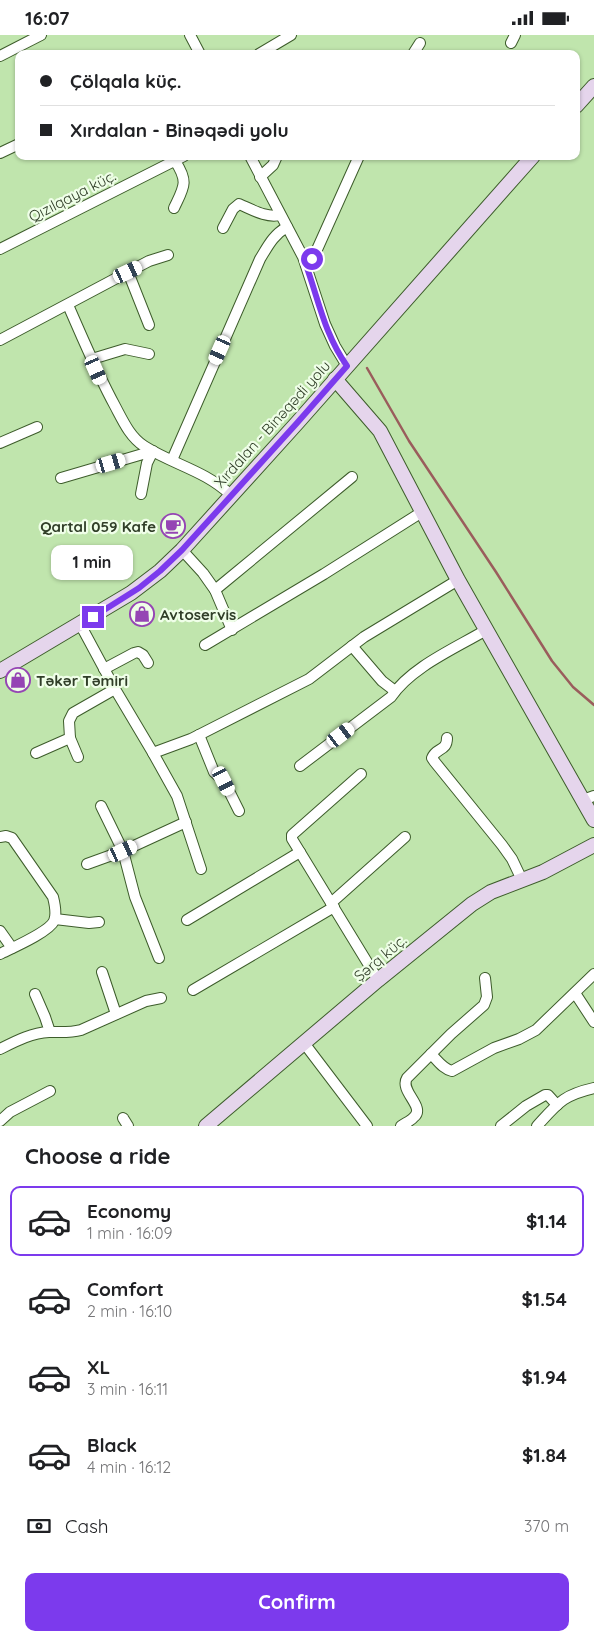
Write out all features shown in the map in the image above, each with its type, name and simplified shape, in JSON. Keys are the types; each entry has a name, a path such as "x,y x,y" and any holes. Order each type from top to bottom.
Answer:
{"street":[{"path":"0,56 42,35"},
{"path":"190,35 197,50"},
{"path":"265,50 291,35"},
{"path":"415,50 420,43"},
{"path":"580,102 594,86"},
{"path":"0,153 15,146"},
{"path":"252,160 306,265 322,317 335,346 347,366"},
{"path":"260,177 273,165 275,160"},
{"path":"306,265 315,254 357,160"},
{"name":"Xırdalan - Binəqədi yolu","path":"0,671 139,588 182,550 408,299 530,160"},
{"path":"174,208 182,191 184,181 183,173 175,161"},
{"name":"Qızılqaya küç.","path":"0,249 175,161"},
{"path":"223,228 233,209 239,204 265,215 273,217 280,215"},
{"path":"172,460 260,259 271,239 286,227"},
{"path":"0,341 149,261 168,255"},
{"path":"128,272 149,325"},
{"path":"68,305 125,425 134,437 153,451 205,475 231,495"},
{"path":"92,359 125,349 149,354"},
{"path":"335,379 380,431 486,630 588,798 594,820"},
{"path":"0,443 37,427"},
{"path":"61,478 153,451"},
{"path":"141,494 147,463 153,451"},
{"path":"215,590 352,477"},
{"path":"206,645 422,512"},
{"path":"182,550 203,573 215,590 232,630"},
{"path":"153,753 185,742 309,679 352,646 458,580"},
{"path":"80,624 177,796 201,869"},
{"path":"300,766 391,697 395,691 421,669 486,630"},
{"path":"352,646 382,681 395,691"},
{"path":"104,669 138,652 148,663"},
{"path":"78,757 70,738 69,721 73,713 115,689"},
{"path":"198,735 214,772 224,781 239,811"},
{"path":"36,753 70,738"},
{"path":"447,738 447,745 434,753 432,758 502,845 512,859 522,880"},
{"path":"361,774 294,833 292,839 378,980"},
{"path":"101,806 123,851 135,897 159,958"},
{"path":"87,863 123,851 186,822"},
{"path":"0,837 6,836 12,839 53,897 56,909 55,919 50,927 0,954"},
{"path":"193,990 332,905 405,837"},
{"name":"Şərq küç.","path":"206,1126 378,980 476,901 491,892 561,863 594,845"},
{"path":"187,920 300,852"},
{"path":"55,919 88,923 99,922"},
{"path":"0,931 12,948"},
{"path":"102,972 116,1014"},
{"path":"431,1054 443,1067 452,1071 494,1048 519,1039 536,1030 594,974"},
{"path":"401,1126 416,1117 418,1113 405,1086 407,1077 484,1005 487,997 485,978"},
{"path":"35,993 50,1032"},
{"path":"575,993 594,1023"},
{"path":"0,1049 24,1038 50,1032 72,1033 82,1030 146,1001 160,999"},
{"path":"304,1043 367,1126"},
{"path":"537,1126 557,1105 572,1094 594,1088"},
{"path":"0,1121 10,1112 50,1091"},
{"path":"501,1126 526,1106 545,1095 551,1096 557,1105"}],"waterway":[{"path":"367,368 409,441 496,572 552,661 573,687 594,705"}],"place":[{"name":"Qartal 059 Kafe","path":"173,526"},
{"name":"Avtoservis","path":"142,614"},
{"name":"Təkər Təmiri","path":"18,680"}],"route":[{"path":"93,617 150,580 182,550 347,366 335,346 314,295 306,265 312,259"}]}
